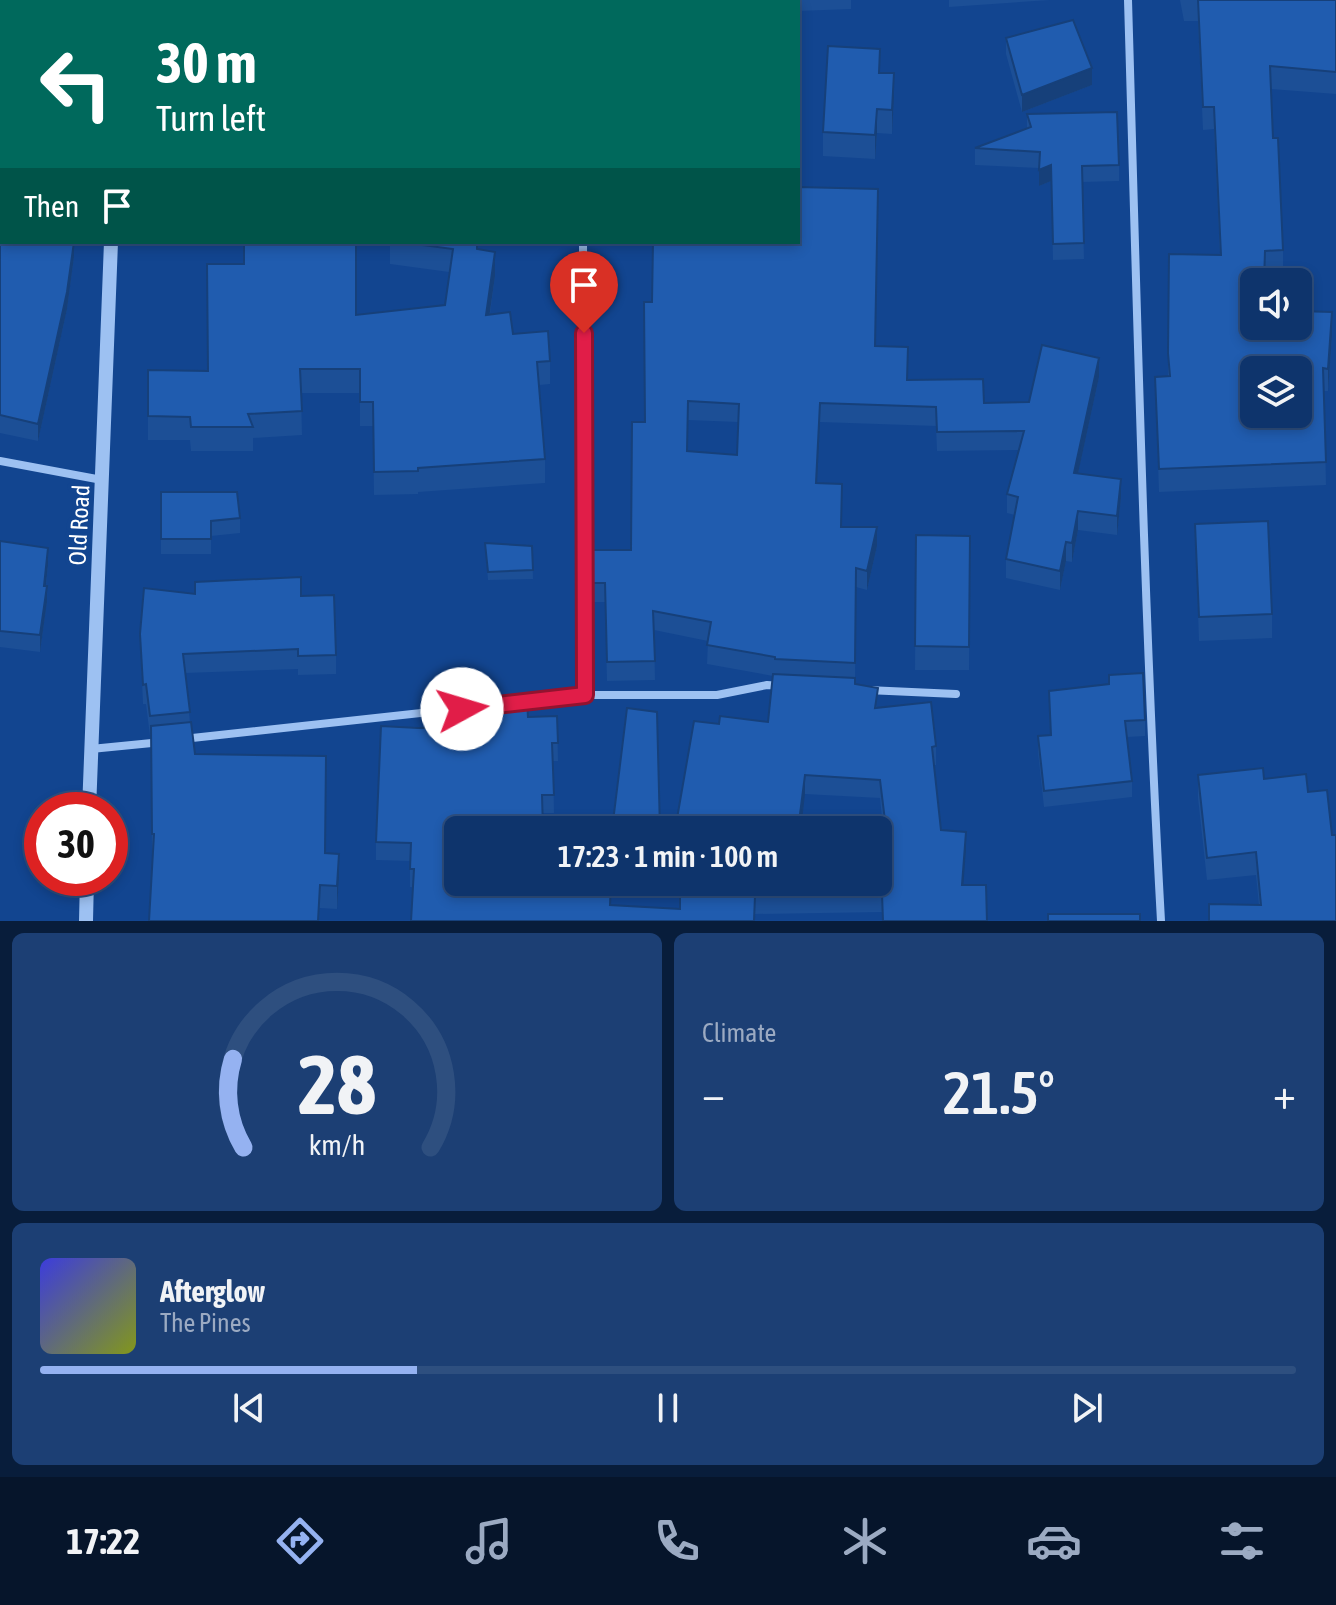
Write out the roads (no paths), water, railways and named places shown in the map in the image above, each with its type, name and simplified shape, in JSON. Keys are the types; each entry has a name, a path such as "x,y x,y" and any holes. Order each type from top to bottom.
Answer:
{"street":[{"path":"1128,0 1141,452 1161,921"},
{"name":"Old Road","path":"90,792 111,244"},
{"path":"583,244 585,695"},
{"path":"0,461 103,480"},
{"path":"91,749 585,695 717,695 767,685 798,686"},
{"path":"861,689 956,694"},
{"path":"86,921 87,896"}]}
